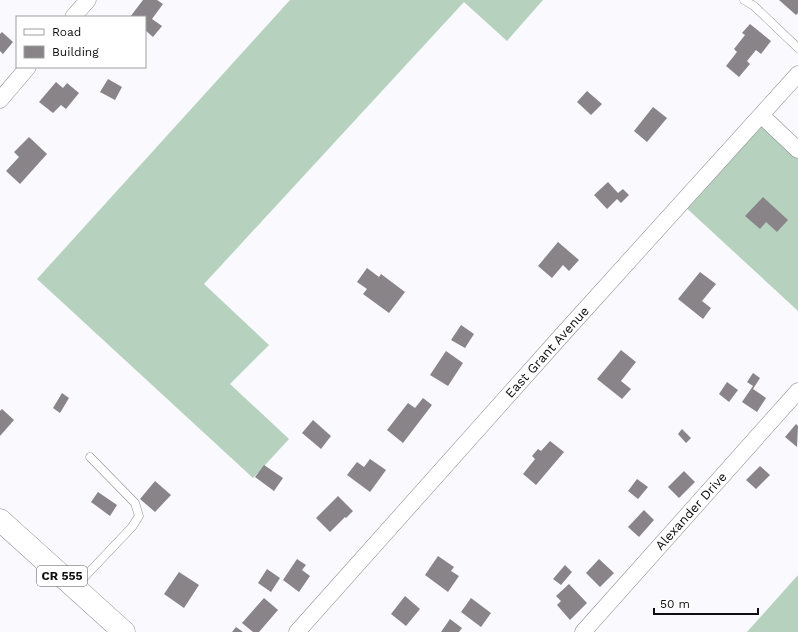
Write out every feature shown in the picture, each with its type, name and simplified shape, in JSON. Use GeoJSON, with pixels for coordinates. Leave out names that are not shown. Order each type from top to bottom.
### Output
{"type":"FeatureCollection","features":[{"type":"Feature","properties":{"kind":"main road","name":"CR 555"},"geometry":{"type":"LineString","coordinates":[[0,520],[124,632]]}},
{"type":"Feature","properties":{"kind":"street"},"geometry":{"type":"LineString","coordinates":[[74,16],[88,0]]}},
{"type":"Feature","properties":{"kind":"street"},"geometry":{"type":"LineString","coordinates":[[0,100],[27,68]]}},
{"type":"Feature","properties":{"kind":"street","name":"East Grant Avenue"},"geometry":{"type":"LineString","coordinates":[[297,632],[562,335],[798,74]]}},
{"type":"Feature","properties":{"kind":"street"},"geometry":{"type":"LineString","coordinates":[[761,115],[798,150]]}},
{"type":"Feature","properties":{"kind":"street","name":"Alexander Drive"},"geometry":{"type":"LineString","coordinates":[[583,632],[798,391]]}},
{"type":"Feature","properties":{"kind":"lane"},"geometry":{"type":"LineString","coordinates":[[744,0],[754,6],[798,48]]}},
{"type":"Feature","properties":{"kind":"lane"},"geometry":{"type":"LineString","coordinates":[[74,587],[132,527],[138,516],[135,503],[90,457]]}},
{"type":"Feature","properties":{"kind":"green space"},"geometry":{"type":"Polygon","coordinates":[[[290,0],[543,0],[507,41],[464,2],[204,284],[269,345],[230,384],[289,439],[253,478],[37,279],[290,0]]]}},
{"type":"Feature","properties":{"kind":"green space"},"geometry":{"type":"Polygon","coordinates":[[[759,117],[798,149],[798,311],[681,203],[759,117]]]}},
{"type":"Feature","properties":{"kind":"green space"},"geometry":{"type":"Polygon","coordinates":[[[798,575],[798,632],[747,632],[798,575]]]}},
{"type":"Feature","properties":{"kind":"building"},"geometry":{"type":"Polygon","coordinates":[[[143,0],[157,0],[163,4],[152,19],[162,26],[153,37],[146,31],[146,16],[131,16],[143,0]]]}},
{"type":"Feature","properties":{"kind":"building"},"geometry":{"type":"Polygon","coordinates":[[[779,0],[798,0],[798,13],[796,15],[779,0]]]}},
{"type":"Feature","properties":{"kind":"building"},"geometry":{"type":"Polygon","coordinates":[[[750,24],[771,41],[761,54],[756,50],[747,61],[750,64],[739,77],[726,66],[737,52],[734,49],[745,35],[742,33],[750,24]]]}},
{"type":"Feature","properties":{"kind":"building"},"geometry":{"type":"Polygon","coordinates":[[[2,32],[13,42],[3,54],[0,51],[0,34],[2,32]]]}},
{"type":"Feature","properties":{"kind":"building"},"geometry":{"type":"Polygon","coordinates":[[[108,79],[122,87],[115,100],[100,92],[108,79]]]}},
{"type":"Feature","properties":{"kind":"building"},"geometry":{"type":"Polygon","coordinates":[[[56,82],[63,88],[67,83],[79,93],[66,109],[61,105],[53,113],[39,102],[56,82]]]}},
{"type":"Feature","properties":{"kind":"building"},"geometry":{"type":"Polygon","coordinates":[[[587,91],[602,104],[591,115],[577,102],[587,91]]]}},
{"type":"Feature","properties":{"kind":"building"},"geometry":{"type":"Polygon","coordinates":[[[653,107],[667,118],[647,142],[634,131],[653,107]]]}},
{"type":"Feature","properties":{"kind":"building"},"geometry":{"type":"Polygon","coordinates":[[[29,137],[47,154],[20,184],[6,171],[19,157],[14,152],[29,137]]]}},
{"type":"Feature","properties":{"kind":"building"},"geometry":{"type":"Polygon","coordinates":[[[608,182],[618,193],[623,189],[629,195],[621,203],[617,199],[607,209],[594,195],[608,182]]]}},
{"type":"Feature","properties":{"kind":"building"},"geometry":{"type":"Polygon","coordinates":[[[763,197],[788,220],[777,232],[766,222],[760,229],[745,216],[763,197]]]}},
{"type":"Feature","properties":{"kind":"building"},"geometry":{"type":"Polygon","coordinates":[[[558,242],[579,260],[569,271],[563,265],[552,278],[538,266],[558,242]]]}},
{"type":"Feature","properties":{"kind":"building"},"geometry":{"type":"Polygon","coordinates":[[[367,268],[379,277],[381,274],[405,292],[389,313],[363,294],[367,289],[357,282],[367,268]]]}},
{"type":"Feature","properties":{"kind":"building"},"geometry":{"type":"Polygon","coordinates":[[[700,272],[716,284],[702,301],[711,308],[703,319],[678,299],[700,272]]]}},
{"type":"Feature","properties":{"kind":"building"},"geometry":{"type":"Polygon","coordinates":[[[461,325],[474,334],[465,348],[451,340],[461,325]]]}},
{"type":"Feature","properties":{"kind":"building"},"geometry":{"type":"Polygon","coordinates":[[[621,350],[636,362],[621,381],[631,389],[622,399],[597,379],[621,350]]]}},
{"type":"Feature","properties":{"kind":"building"},"geometry":{"type":"Polygon","coordinates":[[[446,351],[463,363],[448,386],[430,375],[446,351]]]}},
{"type":"Feature","properties":{"kind":"building"},"geometry":{"type":"Polygon","coordinates":[[[753,373],[760,378],[753,389],[766,398],[757,412],[742,402],[753,386],[747,382],[753,373]]]}},
{"type":"Feature","properties":{"kind":"building"},"geometry":{"type":"Polygon","coordinates":[[[727,382],[738,390],[729,402],[719,394],[727,382]]]}},
{"type":"Feature","properties":{"kind":"building"},"geometry":{"type":"Polygon","coordinates":[[[62,393],[69,398],[60,413],[53,408],[62,393]]]}},
{"type":"Feature","properties":{"kind":"building"},"geometry":{"type":"Polygon","coordinates":[[[423,398],[432,405],[403,443],[387,430],[408,403],[415,408],[423,398]]]}},
{"type":"Feature","properties":{"kind":"building"},"geometry":{"type":"Polygon","coordinates":[[[2,409],[14,420],[0,436],[0,411],[2,409]]]}},
{"type":"Feature","properties":{"kind":"building"},"geometry":{"type":"Polygon","coordinates":[[[313,420],[331,436],[321,449],[302,433],[313,420]]]}},
{"type":"Feature","properties":{"kind":"building"},"geometry":{"type":"Polygon","coordinates":[[[796,424],[798,426],[797,447],[785,437],[796,424]]]}},
{"type":"Feature","properties":{"kind":"building"},"geometry":{"type":"Polygon","coordinates":[[[682,429],[691,438],[686,443],[678,434],[682,429]]]}},
{"type":"Feature","properties":{"kind":"building"},"geometry":{"type":"Polygon","coordinates":[[[550,441],[564,452],[536,485],[523,474],[535,459],[532,456],[538,449],[541,451],[550,441]]]}},
{"type":"Feature","properties":{"kind":"building"},"geometry":{"type":"Polygon","coordinates":[[[370,459],[386,470],[370,492],[347,475],[357,462],[364,467],[370,459]]]}},
{"type":"Feature","properties":{"kind":"building"},"geometry":{"type":"Polygon","coordinates":[[[264,465],[283,478],[274,491],[255,477],[264,465]]]}},
{"type":"Feature","properties":{"kind":"building"},"geometry":{"type":"Polygon","coordinates":[[[760,466],[770,475],[756,489],[746,480],[760,466]]]}},
{"type":"Feature","properties":{"kind":"building"},"geometry":{"type":"Polygon","coordinates":[[[684,471],[695,482],[679,498],[668,487],[684,471]]]}},
{"type":"Feature","properties":{"kind":"building"},"geometry":{"type":"Polygon","coordinates":[[[637,479],[648,487],[638,499],[628,491],[637,479]]]}},
{"type":"Feature","properties":{"kind":"building"},"geometry":{"type":"Polygon","coordinates":[[[155,481],[171,495],[155,512],[140,499],[155,481]]]}},
{"type":"Feature","properties":{"kind":"building"},"geometry":{"type":"Polygon","coordinates":[[[98,492],[117,505],[110,516],[91,502],[98,492]]]}},
{"type":"Feature","properties":{"kind":"building"},"geometry":{"type":"Polygon","coordinates":[[[338,496],[353,511],[330,532],[316,518],[338,496]]]}},
{"type":"Feature","properties":{"kind":"building"},"geometry":{"type":"Polygon","coordinates":[[[644,510],[654,520],[639,537],[628,527],[644,510]]]}},
{"type":"Feature","properties":{"kind":"building"},"geometry":{"type":"Polygon","coordinates":[[[438,556],[454,567],[451,571],[459,576],[448,592],[425,575],[438,556]]]}},
{"type":"Feature","properties":{"kind":"building"},"geometry":{"type":"Polygon","coordinates":[[[297,559],[306,565],[302,570],[310,576],[299,592],[283,580],[297,559]]]}},
{"type":"Feature","properties":{"kind":"building"},"geometry":{"type":"Polygon","coordinates":[[[599,559],[614,573],[600,587],[586,573],[599,559]]]}},
{"type":"Feature","properties":{"kind":"building"},"geometry":{"type":"Polygon","coordinates":[[[565,565],[572,572],[561,585],[553,579],[565,565]]]}},
{"type":"Feature","properties":{"kind":"building"},"geometry":{"type":"Polygon","coordinates":[[[267,569],[280,578],[271,592],[258,583],[267,569]]]}},
{"type":"Feature","properties":{"kind":"building"},"geometry":{"type":"Polygon","coordinates":[[[179,572],[199,585],[184,608],[164,594],[179,572]]]}},
{"type":"Feature","properties":{"kind":"building"},"geometry":{"type":"Polygon","coordinates":[[[569,584],[587,603],[570,620],[557,605],[561,601],[556,596],[569,584]]]}},
{"type":"Feature","properties":{"kind":"building"},"geometry":{"type":"Polygon","coordinates":[[[405,596],[420,609],[406,626],[391,614],[405,596]]]}},
{"type":"Feature","properties":{"kind":"building"},"geometry":{"type":"Polygon","coordinates":[[[264,598],[278,610],[259,632],[253,632],[242,623],[264,598]]]}},
{"type":"Feature","properties":{"kind":"building"},"geometry":{"type":"Polygon","coordinates":[[[471,598],[491,613],[481,627],[461,612],[471,598]]]}},
{"type":"Feature","properties":{"kind":"building"},"geometry":{"type":"Polygon","coordinates":[[[450,619],[462,628],[459,632],[441,632],[450,619]]]}},
{"type":"Feature","properties":{"kind":"building"},"geometry":{"type":"Polygon","coordinates":[[[236,627],[243,632],[232,632],[236,627]]]}}]}
